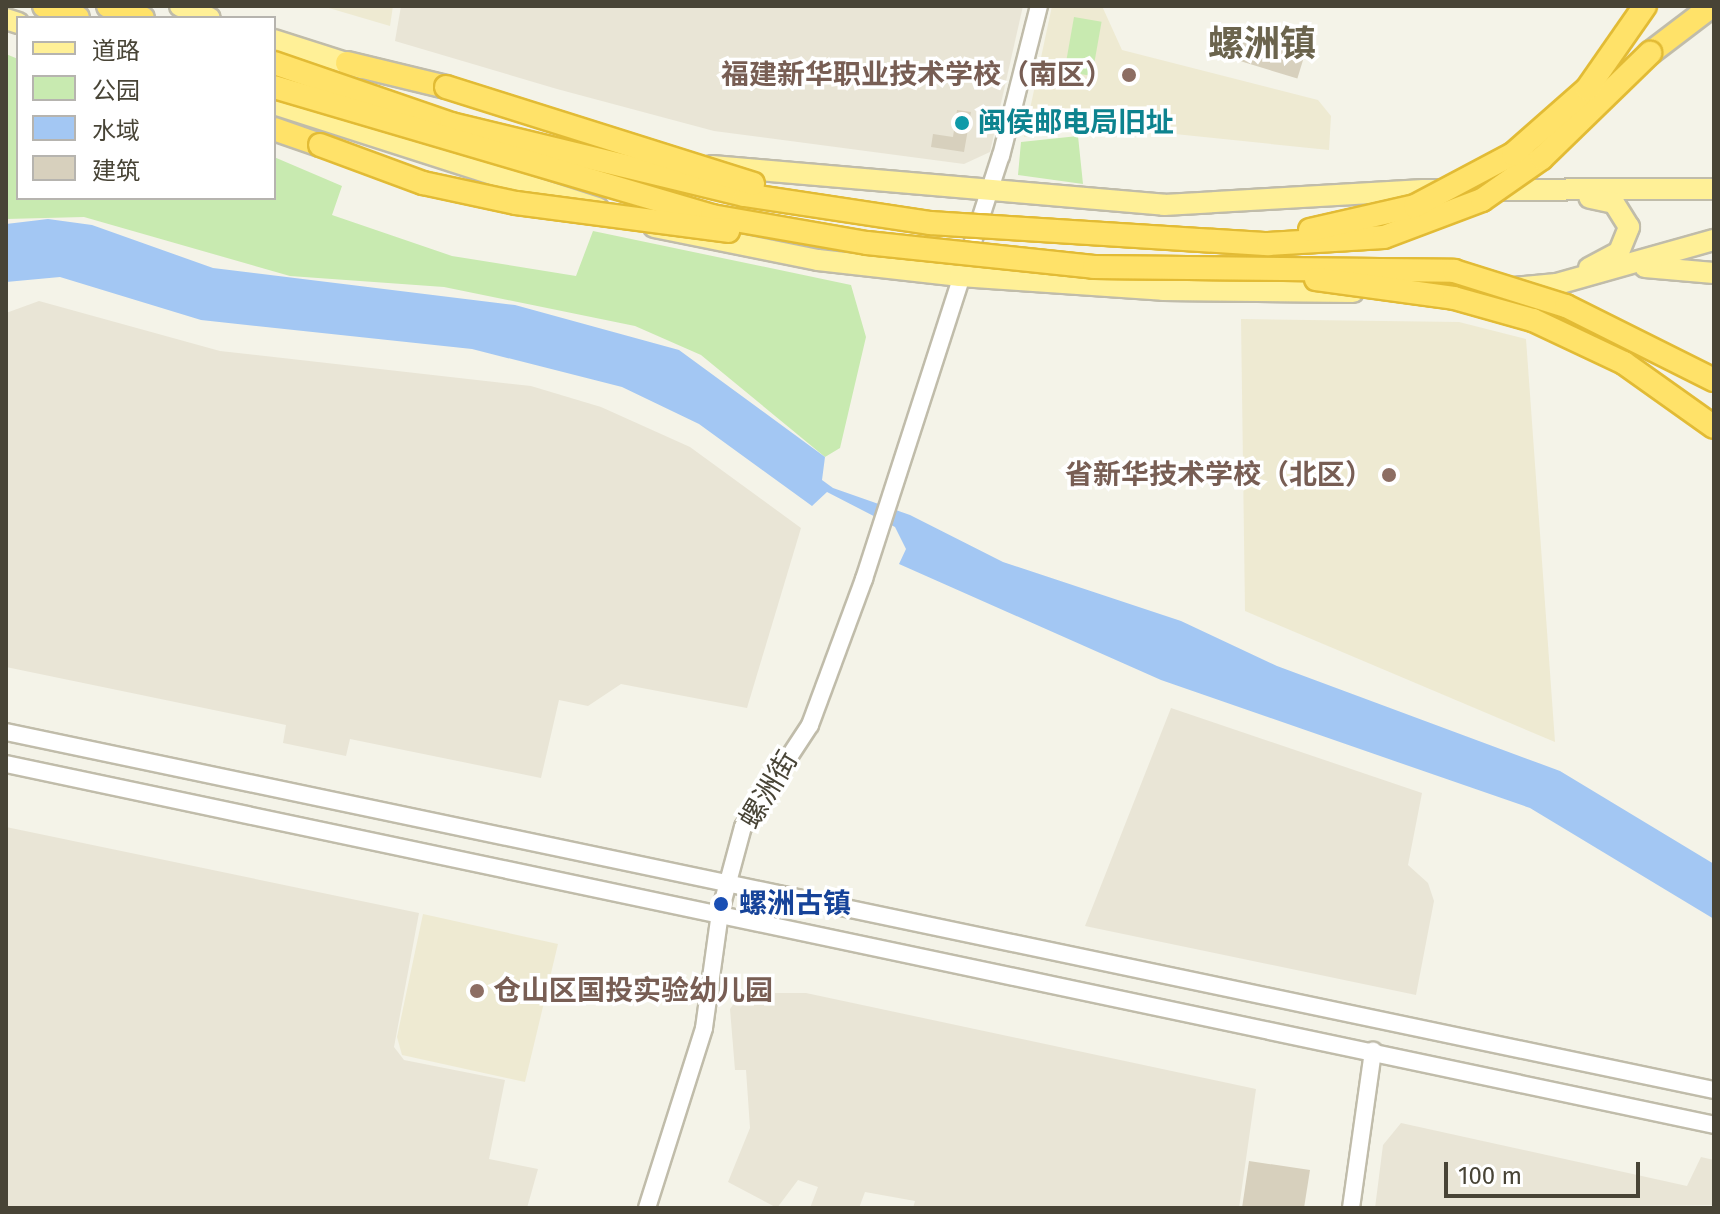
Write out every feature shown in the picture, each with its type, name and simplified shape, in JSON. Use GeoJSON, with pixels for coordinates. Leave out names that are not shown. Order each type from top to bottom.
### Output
{"type":"FeatureCollection","features":[{"type":"Feature","properties":{"kind":"highway"},"geometry":{"type":"LineString","coordinates":[[44,6],[72,16]]}},
{"type":"Feature","properties":{"kind":"highway"},"geometry":{"type":"LineString","coordinates":[[108,6],[137,16]]}},
{"type":"Feature","properties":{"kind":"highway"},"geometry":{"type":"LineString","coordinates":[[1167,239],[1351,224],[1415,206],[1485,172],[1564,113],[1645,6]]}},
{"type":"Feature","properties":{"kind":"highway"},"geometry":{"type":"LineString","coordinates":[[276,64],[451,124],[638,172],[811,205],[945,224],[1167,239],[1349,241],[1438,220],[1513,181],[1666,37],[1712,6]]}},
{"type":"Feature","properties":{"kind":"highway"},"geometry":{"type":"LineString","coordinates":[[347,63],[446,87],[811,205]]}},
{"type":"Feature","properties":{"kind":"highway"},"geometry":{"type":"LineString","coordinates":[[276,88],[712,216],[1015,262],[1255,271],[1417,291],[1533,320],[1624,363],[1714,427]]}},
{"type":"Feature","properties":{"kind":"highway"},"geometry":{"type":"LineString","coordinates":[[276,130],[423,183],[516,203],[658,225],[814,233]]}},
{"type":"Feature","properties":{"kind":"highway"},"geometry":{"type":"LineString","coordinates":[[1255,271],[1379,265],[1482,277],[1566,306],[1714,380]]}},
{"type":"Feature","properties":{"kind":"main road"},"geometry":{"type":"LineString","coordinates":[[180,6],[205,16]]}},
{"type":"Feature","properties":{"kind":"main road"},"geometry":{"type":"LineString","coordinates":[[276,41],[673,158],[990,191],[1196,206],[1521,190],[1714,189]]}},
{"type":"Feature","properties":{"kind":"main road"},"geometry":{"type":"LineString","coordinates":[[276,105],[691,240],[960,276],[1240,292],[1462,294],[1557,284],[1714,240]]}},
{"type":"Feature","properties":{"kind":"main road"},"geometry":{"type":"LineString","coordinates":[[1521,190],[1614,203],[1627,219],[1629,237],[1619,252],[1557,284]]}},
{"type":"Feature","properties":{"kind":"main road"},"geometry":{"type":"LineString","coordinates":[[1629,266],[1714,273]]}},
{"type":"Feature","properties":{"kind":"street","name":"螺洲街"},"geometry":{"type":"LineString","coordinates":[[647,1208],[704,1028],[720,912],[743,827],[810,725],[868,566],[990,191],[1039,6]]}},
{"type":"Feature","properties":{"kind":"street"},"geometry":{"type":"LineString","coordinates":[[6,732],[1714,1090]]}},
{"type":"Feature","properties":{"kind":"street"},"geometry":{"type":"LineString","coordinates":[[6,764],[720,912],[1714,1125]]}},
{"type":"Feature","properties":{"kind":"street"},"geometry":{"type":"LineString","coordinates":[[1351,1208],[1373,1051]]}},
{"type":"Feature","properties":{"kind":"shaded area"},"geometry":{"type":"Polygon","coordinates":[[[322,6],[393,6],[390,26],[322,6]]]}},
{"type":"Feature","properties":{"kind":"shaded area"},"geometry":{"type":"Polygon","coordinates":[[[401,6],[1023,6],[990,152],[964,164],[714,131],[557,89],[395,41],[401,6]]]}},
{"type":"Feature","properties":{"kind":"shaded area","name":"福建新华职业技术学校（南区）"},"geometry":{"type":"Polygon","coordinates":[[[1052,6],[1102,6],[1122,50],[1318,100],[1331,116],[1329,150],[1097,126],[1024,137],[1052,6]]]}},
{"type":"Feature","properties":{"kind":"shaded area"},"geometry":{"type":"Polygon","coordinates":[[[39,301],[220,351],[531,386],[601,407],[690,447],[801,528],[747,708],[621,684],[588,706],[559,700],[541,778],[350,739],[346,756],[283,743],[286,725],[6,667],[6,313],[39,301]]]}},
{"type":"Feature","properties":{"kind":"shaded area","name":"省新华技术学校（北区）"},"geometry":{"type":"Polygon","coordinates":[[[1241,319],[1459,322],[1526,339],[1555,742],[1245,611],[1241,319]]]}},
{"type":"Feature","properties":{"kind":"shaded area"},"geometry":{"type":"Polygon","coordinates":[[[1171,708],[1422,793],[1408,865],[1428,883],[1434,901],[1416,995],[1085,926],[1171,708]]]}},
{"type":"Feature","properties":{"kind":"shaded area"},"geometry":{"type":"Polygon","coordinates":[[[6,827],[419,913],[394,1047],[404,1060],[505,1080],[489,1159],[538,1169],[527,1208],[6,1208],[6,827]]]}},
{"type":"Feature","properties":{"kind":"shaded area","name":"仓山区国投实验幼儿园"},"geometry":{"type":"Polygon","coordinates":[[[423,914],[558,944],[525,1082],[402,1055],[397,1037],[423,914]]]}},
{"type":"Feature","properties":{"kind":"shaded area"},"geometry":{"type":"Polygon","coordinates":[[[774,974],[775,993],[806,993],[1256,1089],[1239,1208],[913,1208],[915,1201],[865,1192],[859,1208],[810,1208],[818,1187],[798,1180],[777,1208],[728,1182],[750,1128],[746,1070],[735,1070],[730,1009],[746,986],[774,974]]]}},
{"type":"Feature","properties":{"kind":"shaded area"},"geometry":{"type":"Polygon","coordinates":[[[1401,1123],[1687,1186],[1701,1157],[1714,1160],[1714,1205],[1375,1208],[1383,1145],[1401,1123]]]}},
{"type":"Feature","properties":{"kind":"green space"},"geometry":{"type":"Polygon","coordinates":[[[1074,17],[1102,22],[1092,76],[1064,71],[1074,17]]]}},
{"type":"Feature","properties":{"kind":"green space"},"geometry":{"type":"Polygon","coordinates":[[[6,54],[16,58],[16,200],[276,200],[276,158],[342,186],[332,215],[452,256],[576,276],[593,231],[851,285],[866,337],[840,448],[825,457],[701,355],[635,326],[444,287],[290,276],[84,217],[6,219],[6,54]]]}},
{"type":"Feature","properties":{"kind":"green space"},"geometry":{"type":"Polygon","coordinates":[[[1078,136],[1083,184],[1018,175],[1021,142],[1078,136]]]}},
{"type":"Feature","properties":{"kind":"water"},"geometry":{"type":"Polygon","coordinates":[[[48,219],[92,225],[213,268],[515,305],[679,350],[825,457],[822,480],[833,488],[910,515],[1003,562],[1181,621],[1277,666],[1560,771],[1714,864],[1714,919],[1530,808],[1161,680],[899,564],[906,549],[895,527],[827,492],[812,506],[699,424],[622,387],[472,349],[201,320],[60,277],[6,282],[6,224],[48,219]]]}},
{"type":"Feature","properties":{"kind":"building"},"geometry":{"type":"Polygon","coordinates":[[[1215,23],[1306,51],[1297,79],[1207,51],[1215,23]]]}},
{"type":"Feature","properties":{"kind":"building","name":"闽侯邮电局旧址"},"geometry":{"type":"Polygon","coordinates":[[[957,110],[971,112],[964,152],[931,147],[933,134],[953,137],[957,110]]]}},
{"type":"Feature","properties":{"kind":"building"},"geometry":{"type":"Polygon","coordinates":[[[1249,1161],[1310,1170],[1304,1208],[1242,1208],[1249,1161]]]}},
{"type":"Feature","properties":{"kind":"place","name":"福建新华职业技术学校（南区）"},"geometry":{"type":"Point","coordinates":[1129,75]}},
{"type":"Feature","properties":{"kind":"place","name":"闽侯邮电局旧址"},"geometry":{"type":"Point","coordinates":[962,123]}},
{"type":"Feature","properties":{"kind":"place","name":"省新华技术学校（北区）"},"geometry":{"type":"Point","coordinates":[1389,475]}},
{"type":"Feature","properties":{"kind":"place","name":"螺洲古镇"},"geometry":{"type":"Point","coordinates":[721,904]}},
{"type":"Feature","properties":{"kind":"place","name":"仓山区国投实验幼儿园"},"geometry":{"type":"Point","coordinates":[477,991]}},
{"type":"Feature","properties":{"kind":"district","name":"螺洲镇"},"geometry":{"type":"Point","coordinates":[1262,45]}}]}
